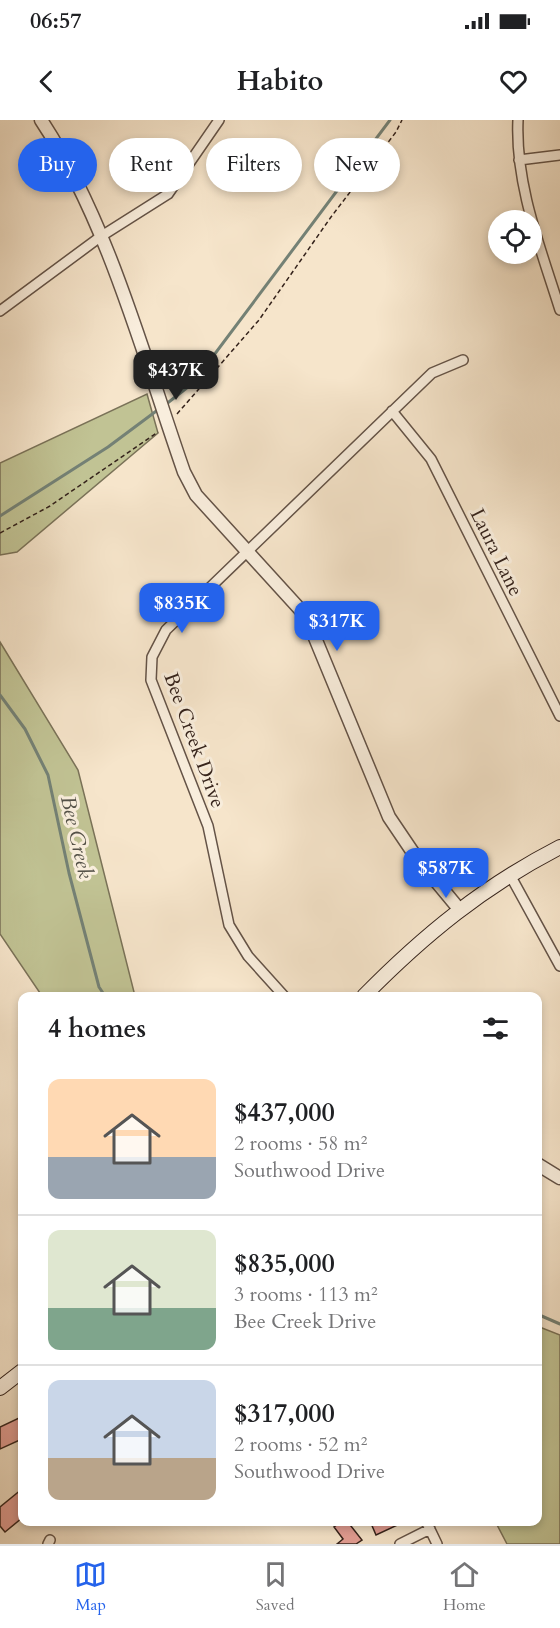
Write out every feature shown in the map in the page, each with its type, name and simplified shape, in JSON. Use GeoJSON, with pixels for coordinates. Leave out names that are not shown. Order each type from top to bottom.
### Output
{"type":"FeatureCollection","features":[{"type":"Feature","properties":{"kind":"main road"},"geometry":{"type":"LineString","coordinates":[[372,992],[459,909],[510,875],[560,847]]}},
{"type":"Feature","properties":{"kind":"main road"},"geometry":{"type":"LineString","coordinates":[[0,1388],[18,1374]]}},
{"type":"Feature","properties":{"kind":"street"},"geometry":{"type":"LineString","coordinates":[[41,120],[63,158],[100,237],[155,386],[163,429],[196,495],[306,616],[389,817],[416,857],[459,909]]}},
{"type":"Feature","properties":{"kind":"street"},"geometry":{"type":"LineString","coordinates":[[0,311],[100,237],[168,194],[219,120]]}},
{"type":"Feature","properties":{"kind":"street"},"geometry":{"type":"LineString","coordinates":[[518,120],[519,160],[530,213],[560,310]]}},
{"type":"Feature","properties":{"kind":"street"},"geometry":{"type":"LineString","coordinates":[[519,160],[560,155]]}},
{"type":"Feature","properties":{"kind":"street","name":"Bee Creek Drive"},"geometry":{"type":"LineString","coordinates":[[280,992],[248,956],[229,925],[208,826],[151,680],[152,657],[166,630],[392,411],[432,373],[463,360]]}},
{"type":"Feature","properties":{"kind":"street","name":"Laura Lane"},"geometry":{"type":"LineString","coordinates":[[392,411],[431,459],[560,716]]}},
{"type":"Feature","properties":{"kind":"street"},"geometry":{"type":"LineString","coordinates":[[510,875],[560,966]]}},
{"type":"Feature","properties":{"kind":"street"},"geometry":{"type":"LineString","coordinates":[[542,1167],[560,1178]]}},
{"type":"Feature","properties":{"kind":"street"},"geometry":{"type":"LineString","coordinates":[[399,1544],[426,1526]]}},
{"type":"Feature","properties":{"kind":"street"},"geometry":{"type":"LineString","coordinates":[[428,1526],[437,1544]]}},
{"type":"Feature","properties":{"kind":"path"},"geometry":{"type":"LineString","coordinates":[[0,533],[50,506],[163,429],[259,320],[331,217],[396,132],[402,120]]}},
{"type":"Feature","properties":{"kind":"green space"},"geometry":{"type":"Polygon","coordinates":[[[147,394],[158,433],[17,552],[0,555],[0,463],[147,394]]]}},
{"type":"Feature","properties":{"kind":"green space"},"geometry":{"type":"Polygon","coordinates":[[[0,642],[78,770],[134,992],[39,992],[0,934],[0,642]]]}},
{"type":"Feature","properties":{"kind":"green space"},"geometry":{"type":"Polygon","coordinates":[[[542,1328],[560,1335],[560,1544],[507,1544],[498,1526],[542,1526],[542,1328]]]}},
{"type":"Feature","properties":{"kind":"building"},"geometry":{"type":"Polygon","coordinates":[[[18,1418],[18,1441],[0,1449],[0,1427],[18,1418]]]}},
{"type":"Feature","properties":{"kind":"building"},"geometry":{"type":"Polygon","coordinates":[[[18,1492],[18,1521],[5,1532],[0,1526],[0,1507],[18,1492]]]}},
{"type":"Feature","properties":{"kind":"building"},"geometry":{"type":"Polygon","coordinates":[[[351,1526],[362,1540],[356,1544],[337,1544],[343,1539],[334,1527],[351,1526]]]}},
{"type":"Feature","properties":{"kind":"building"},"geometry":{"type":"Polygon","coordinates":[[[372,1526],[395,1526],[376,1535],[372,1526]]]}},
{"type":"Feature","properties":{"kind":"waterway"},"geometry":{"type":"LineString","coordinates":[[165,405],[193,383],[390,120]]}},
{"type":"Feature","properties":{"kind":"waterway"},"geometry":{"type":"LineString","coordinates":[[0,516],[108,447],[159,409]]}},
{"type":"Feature","properties":{"kind":"waterway","name":"Bee Creek"},"geometry":{"type":"LineString","coordinates":[[0,695],[25,729],[48,775],[69,873],[99,987],[102,992]]}},
{"type":"Feature","properties":{"kind":"waterway","name":"Bee Creek"},"geometry":{"type":"LineString","coordinates":[[542,1316],[560,1324]]}}]}
